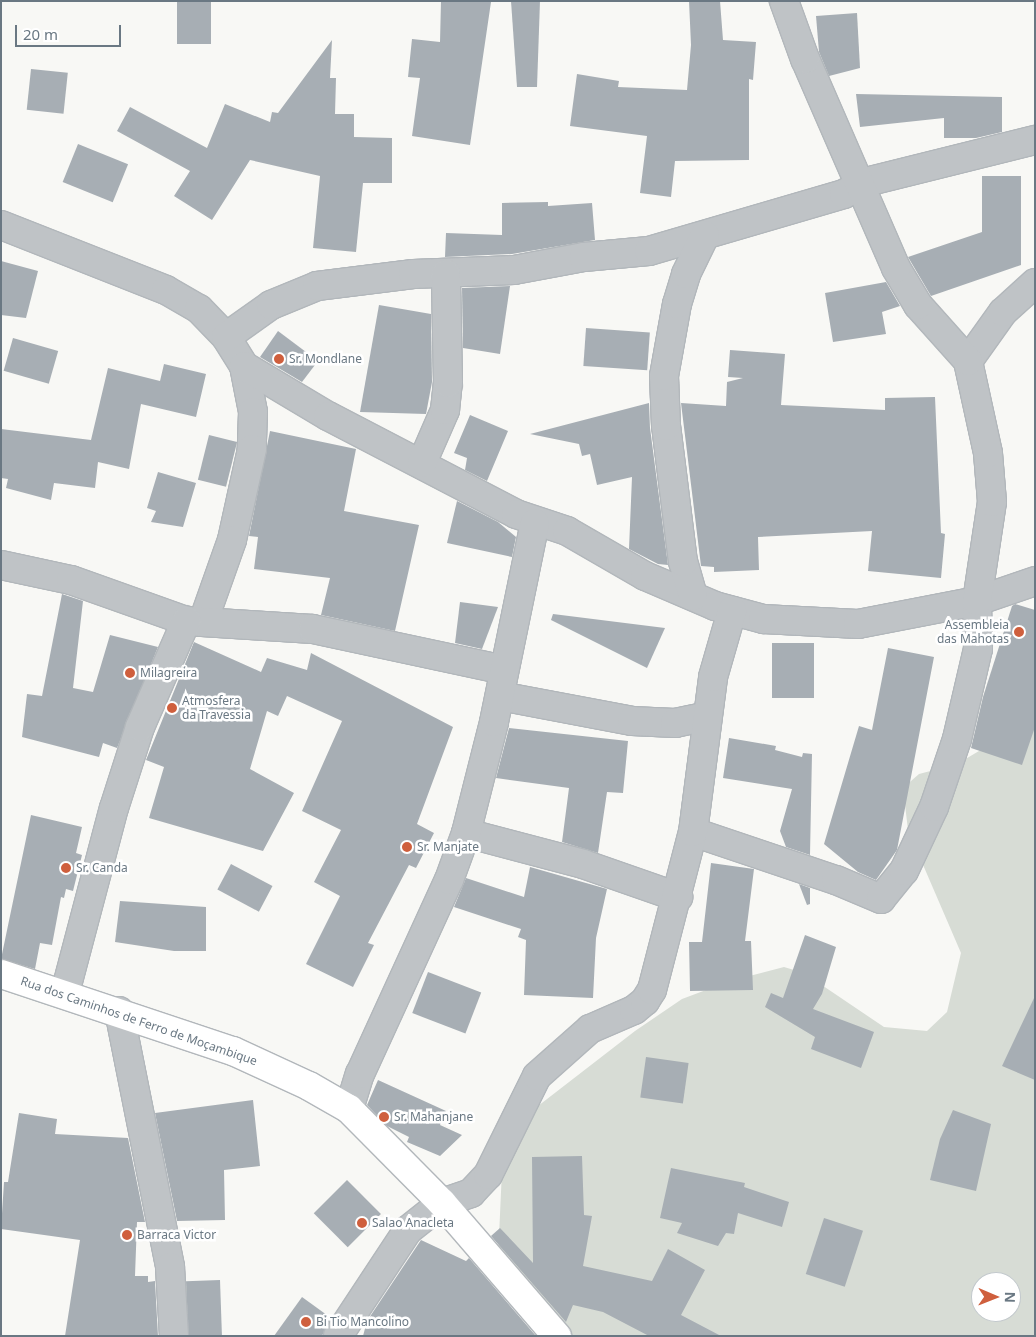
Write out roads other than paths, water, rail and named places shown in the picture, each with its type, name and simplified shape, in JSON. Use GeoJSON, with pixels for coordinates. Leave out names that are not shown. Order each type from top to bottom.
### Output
{"type":"FeatureCollection","features":[{"type":"Feature","properties":{"kind":"street"},"geometry":{"type":"LineString","coordinates":[[694,832],[836,880],[873,899],[881,899],[887,895],[904,871],[922,838],[958,739],[978,649],[977,601],[992,502],[988,453],[968,361],[918,305],[896,268],[862,183],[805,59],[784,1]]}},
{"type":"Feature","properties":{"kind":"street"},"geometry":{"type":"LineString","coordinates":[[226,336],[270,305],[317,286],[390,276],[514,270],[584,258],[649,251],[844,194],[862,183],[1035,140]]}},
{"type":"Feature","properties":{"kind":"street"},"geometry":{"type":"LineString","coordinates":[[1,225],[166,290],[198,309],[226,336],[244,366],[253,412],[252,449],[232,540],[195,622],[140,728],[114,808],[65,993]]}},
{"type":"Feature","properties":{"kind":"street"},"geometry":{"type":"LineString","coordinates":[[694,596],[684,562],[666,426],[664,376],[677,304],[686,274],[705,234]]}},
{"type":"Feature","properties":{"kind":"street"},"geometry":{"type":"LineString","coordinates":[[422,463],[445,410],[449,340],[446,274]]}},
{"type":"Feature","properties":{"kind":"street"},"geometry":{"type":"LineString","coordinates":[[968,361],[1003,312],[1035,283]]}},
{"type":"Feature","properties":{"kind":"street"},"geometry":{"type":"LineString","coordinates":[[244,366],[328,416],[535,523],[567,531],[646,576],[732,611],[763,619],[858,624],[977,601],[1035,581]]}},
{"type":"Feature","properties":{"kind":"street"},"geometry":{"type":"LineString","coordinates":[[349,1109],[360,1074],[449,880],[466,833],[502,683],[535,523]]}},
{"type":"Feature","properties":{"kind":"street"},"geometry":{"type":"LineString","coordinates":[[1,565],[71,580],[195,622],[313,629],[632,721],[675,724],[707,716]]}},
{"type":"Feature","properties":{"kind":"street"},"geometry":{"type":"LineString","coordinates":[[338,1336],[408,1230],[442,1203],[471,1193],[488,1175],[537,1076],[590,1029],[645,1001],[652,990],[694,832],[713,677],[732,611]]}},
{"type":"Feature","properties":{"kind":"street"},"geometry":{"type":"LineString","coordinates":[[466,833],[583,864],[678,897]]}},
{"type":"Feature","properties":{"kind":"street","name":"Rua dos Caminhos de Ferro de Moçambique"},"geometry":{"type":"LineString","coordinates":[[1,974],[65,993],[233,1051],[309,1086],[349,1109],[442,1203],[557,1336]]}},
{"type":"Feature","properties":{"kind":"street"},"geometry":{"type":"LineString","coordinates":[[118,1011],[134,1101],[168,1257],[174,1336]]}},
{"type":"Feature","properties":{"kind":"place","name":"Sr. Mondlane"},"geometry":{"type":"Point","coordinates":[279,359]}},
{"type":"Feature","properties":{"kind":"place","name":"Assembleia das Mahotas"},"geometry":{"type":"Point","coordinates":[1019,632]}},
{"type":"Feature","properties":{"kind":"place","name":"Milagreira"},"geometry":{"type":"Point","coordinates":[130,673]}},
{"type":"Feature","properties":{"kind":"place","name":"Atmosfera da Travessia"},"geometry":{"type":"Point","coordinates":[172,708]}},
{"type":"Feature","properties":{"kind":"place","name":"Sr. Manjate"},"geometry":{"type":"Point","coordinates":[407,847]}},
{"type":"Feature","properties":{"kind":"place","name":"Sr. Canda"},"geometry":{"type":"Point","coordinates":[66,868]}},
{"type":"Feature","properties":{"kind":"place","name":"Sr. Mahanjane"},"geometry":{"type":"Point","coordinates":[384,1117]}},
{"type":"Feature","properties":{"kind":"place","name":"Salao Anacleta"},"geometry":{"type":"Point","coordinates":[362,1223]}},
{"type":"Feature","properties":{"kind":"place","name":"Barraca Victor"},"geometry":{"type":"Point","coordinates":[127,1235]}},
{"type":"Feature","properties":{"kind":"place","name":"Bi Tio Mancolino"},"geometry":{"type":"Point","coordinates":[306,1322]}}]}
